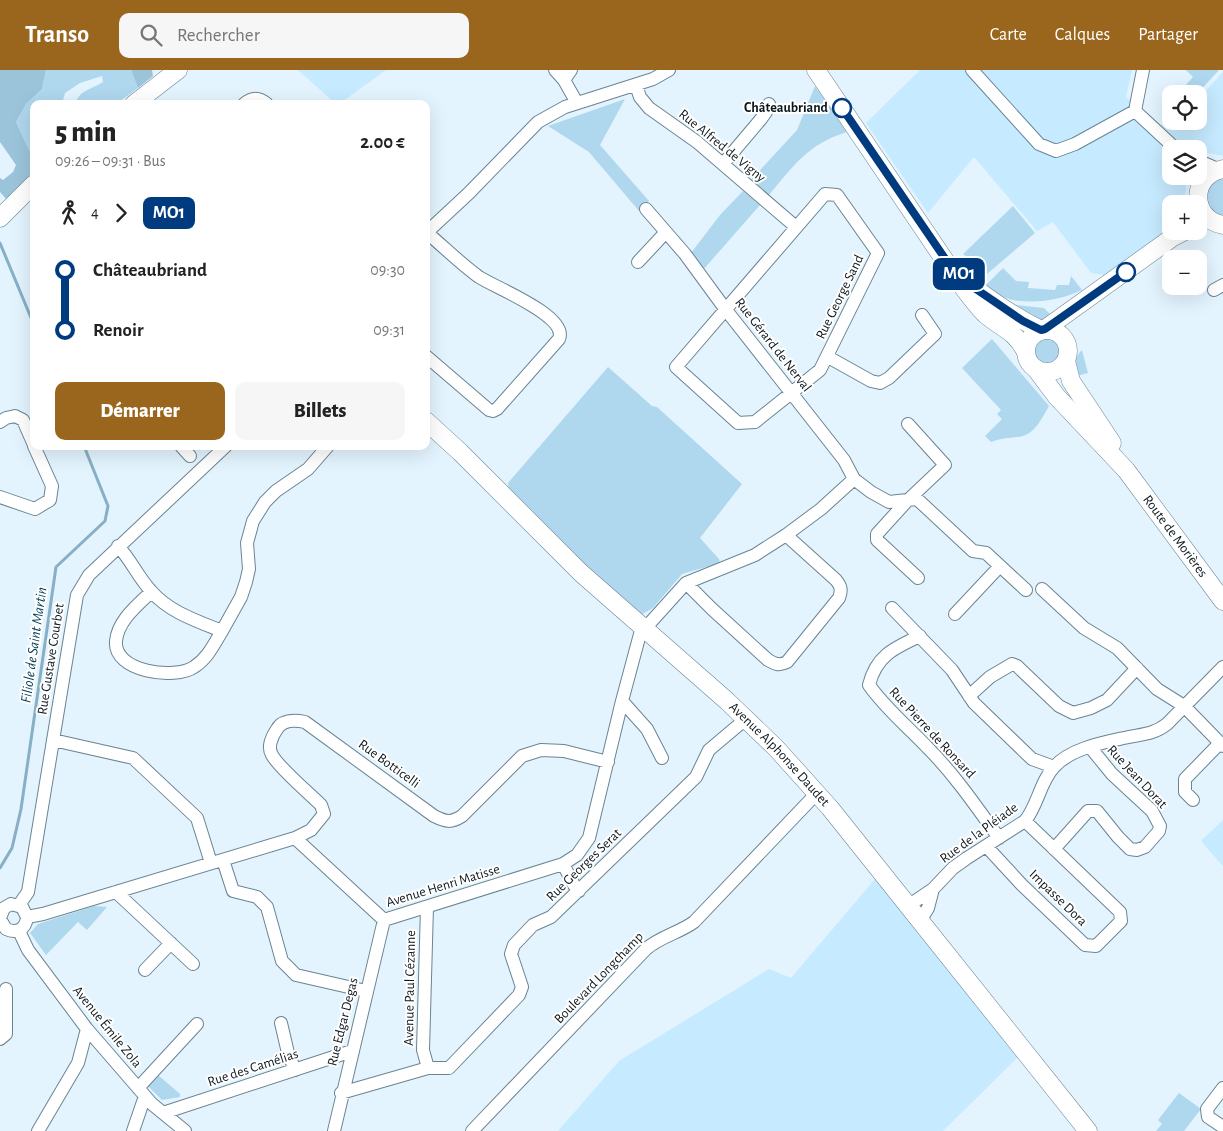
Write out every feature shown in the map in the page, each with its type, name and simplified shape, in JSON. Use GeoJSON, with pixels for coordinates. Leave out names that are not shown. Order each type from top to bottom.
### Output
{"type":"FeatureCollection","features":[{"type":"Feature","properties":{"kind":"street"},"geometry":{"type":"LineString","coordinates":[[139,100],[178,70]]}},
{"type":"Feature","properties":{"kind":"street"},"geometry":{"type":"LineString","coordinates":[[555,70],[568,75],[577,103]]}},
{"type":"Feature","properties":{"kind":"street"},"geometry":{"type":"LineString","coordinates":[[430,229],[469,193],[538,122],[558,110],[653,79],[669,70]]}},
{"type":"Feature","properties":{"kind":"street"},"geometry":{"type":"LineString","coordinates":[[816,70],[960,283],[984,313],[1011,331],[1020,341],[1026,350],[1028,361],[1036,369],[1050,372],[1062,366],[1067,354],[1074,319],[1092,297]]}},
{"type":"Feature","properties":{"kind":"street"},"geometry":{"type":"LineString","coordinates":[[972,70],[1039,144],[1056,151],[1075,144],[1136,111]]}},
{"type":"Feature","properties":{"kind":"street"},"geometry":{"type":"LineString","coordinates":[[1136,111],[1142,70]]}},
{"type":"Feature","properties":{"kind":"street","name":"Rue Alfred de Vigny"},"geometry":{"type":"LineString","coordinates":[[636,85],[640,97],[650,108],[698,142],[796,227]]}},
{"type":"Feature","properties":{"kind":"street"},"geometry":{"type":"LineString","coordinates":[[723,164],[761,119],[769,104]]}},
{"type":"Feature","properties":{"kind":"street"},"geometry":{"type":"LineString","coordinates":[[1136,111],[1167,140]]}},
{"type":"Feature","properties":{"kind":"street"},"geometry":{"type":"LineString","coordinates":[[1207,164],[1221,170]]}},
{"type":"Feature","properties":{"kind":"street"},"geometry":{"type":"LineString","coordinates":[[1220,225],[1203,214],[1196,192],[1207,177],[1221,170]]}},
{"type":"Feature","properties":{"kind":"street"},"geometry":{"type":"LineString","coordinates":[[0,218],[30,188]]}},
{"type":"Feature","properties":{"kind":"street","name":"Rue George Sand"},"geometry":{"type":"LineString","coordinates":[[825,194],[837,195],[878,253],[820,370],[755,422],[738,423],[676,367],[726,310],[825,194]]}},
{"type":"Feature","properties":{"kind":"street","name":"Rue Gérard de Nerval"},"geometry":{"type":"LineString","coordinates":[[646,209],[685,254],[726,310],[844,460],[854,479]]}},
{"type":"Feature","properties":{"kind":"street"},"geometry":{"type":"LineString","coordinates":[[1207,226],[1220,225]]}},
{"type":"Feature","properties":{"kind":"street"},"geometry":{"type":"LineString","coordinates":[[638,262],[666,232]]}},
{"type":"Feature","properties":{"kind":"street"},"geometry":{"type":"LineString","coordinates":[[430,236],[479,276],[541,311],[561,330],[561,334],[560,339],[493,411],[489,410],[430,359]]}},
{"type":"Feature","properties":{"kind":"street"},"geometry":{"type":"LineString","coordinates":[[1026,350],[1030,338],[1092,297],[1169,240]]}},
{"type":"Feature","properties":{"kind":"street"},"geometry":{"type":"LineString","coordinates":[[946,260],[973,287],[1023,321],[1043,330],[1057,332],[1066,340],[1067,354]]}},
{"type":"Feature","properties":{"kind":"street"},"geometry":{"type":"LineString","coordinates":[[828,357],[871,381],[880,383],[889,378],[935,334],[922,315]]}},
{"type":"Feature","properties":{"kind":"street","name":"Route de Morières"},"geometry":{"type":"LineString","coordinates":[[1067,354],[1071,381],[1113,445],[1126,470]]}},
{"type":"Feature","properties":{"kind":"street","name":"Route de Morières"},"geometry":{"type":"LineString","coordinates":[[1036,369],[1057,397],[1126,470],[1223,601]]}},
{"type":"Feature","properties":{"kind":"street"},"geometry":{"type":"LineString","coordinates":[[0,422],[15,416],[23,420],[30,437]]}},
{"type":"Feature","properties":{"kind":"street"},"geometry":{"type":"LineString","coordinates":[[908,424],[945,466],[907,501],[877,534],[877,540],[918,578]]}},
{"type":"Feature","properties":{"kind":"street","name":"Avenue Alphonse Daudet"},"geometry":{"type":"LineString","coordinates":[[430,425],[460,452],[581,573],[747,718],[817,793],[1088,1131]]}},
{"type":"Feature","properties":{"kind":"street"},"geometry":{"type":"LineString","coordinates":[[0,497],[35,509],[50,500],[52,486],[36,450]]}},
{"type":"Feature","properties":{"kind":"street","name":"Rue Gustave Courbet"},"geometry":{"type":"LineString","coordinates":[[19,905],[28,892],[76,595],[89,574],[222,450]]}},
{"type":"Feature","properties":{"kind":"street"},"geometry":{"type":"LineString","coordinates":[[152,592],[130,614],[119,631],[116,647],[120,655],[128,663],[140,669],[171,673],[183,672],[193,668],[208,654],[241,596],[246,582],[250,558],[247,543],[252,521],[265,502],[276,491],[308,470],[325,450]]}},
{"type":"Feature","properties":{"kind":"street"},"geometry":{"type":"LineString","coordinates":[[786,535],[836,580],[841,586],[841,592],[839,598],[787,662],[775,665],[712,609],[686,583],[755,555],[821,509],[854,479],[871,492],[890,502],[916,499],[973,551],[986,553],[1026,590]]}},
{"type":"Feature","properties":{"kind":"street"},"geometry":{"type":"LineString","coordinates":[[118,546],[152,592],[179,613],[222,631]]}},
{"type":"Feature","properties":{"kind":"street"},"geometry":{"type":"LineString","coordinates":[[955,614],[1000,566]]}},
{"type":"Feature","properties":{"kind":"street","name":"Avenue Henri Matisse"},"geometry":{"type":"LineString","coordinates":[[295,838],[384,920],[563,864],[577,855],[589,838],[640,634],[686,583]]}},
{"type":"Feature","properties":{"kind":"street"},"geometry":{"type":"LineString","coordinates":[[1042,589],[1084,628],[1117,648],[1157,689],[1184,706],[1222,745],[1185,779],[1185,792],[1193,800]]}},
{"type":"Feature","properties":{"kind":"street"},"geometry":{"type":"LineString","coordinates":[[892,608],[952,670],[974,703],[1032,759],[1054,767]]}},
{"type":"Feature","properties":{"kind":"street","name":"Rue Pierre de Ronsard"},"geometry":{"type":"LineString","coordinates":[[920,636],[898,646],[883,657],[872,672],[868,685],[880,701],[928,747],[956,778],[998,838]]}},
{"type":"Feature","properties":{"kind":"street"},"geometry":{"type":"LineString","coordinates":[[969,696],[990,677],[1012,664],[1018,666],[1059,706],[1073,713],[1091,708],[1107,700],[1137,668]]}},
{"type":"Feature","properties":{"kind":"street","name":"Rue de la Pléiade"},"geometry":{"type":"LineString","coordinates":[[908,906],[934,888],[953,868],[1025,821],[1032,812],[1043,785],[1054,767],[1076,751],[1122,738],[1157,731],[1167,724],[1223,667]]}},
{"type":"Feature","properties":{"kind":"street"},"geometry":{"type":"LineString","coordinates":[[622,701],[647,729],[662,758]]}},
{"type":"Feature","properties":{"kind":"street","name":"Rue Georges Serat"},"geometry":{"type":"LineString","coordinates":[[341,1094],[428,1068],[449,1068],[519,995],[522,987],[510,954],[514,945],[533,924],[551,917],[696,778],[709,750],[747,718]]}},
{"type":"Feature","properties":{"kind":"street","name":"Rue Botticelli"},"geometry":{"type":"LineString","coordinates":[[295,838],[311,830],[324,814],[321,806],[278,763],[271,753],[270,743],[273,735],[280,724],[286,722],[295,720],[305,722],[434,816],[445,821],[453,821],[462,816],[522,756],[541,750],[564,751],[608,762]]}},
{"type":"Feature","properties":{"kind":"street"},"geometry":{"type":"LineString","coordinates":[[53,740],[133,758],[197,818],[217,862],[233,891],[256,897],[267,907],[282,961],[296,975],[366,991]]}},
{"type":"Feature","properties":{"kind":"street","name":"Rue Jean Dorat"},"geometry":{"type":"LineString","coordinates":[[1054,849],[1088,811],[1097,811],[1130,849],[1145,848],[1159,831],[1160,826],[1152,811],[1112,774],[1090,747]]}},
{"type":"Feature","properties":{"kind":"street","name":"Boulevard Longchamp"},"geometry":{"type":"LineString","coordinates":[[472,1131],[646,949],[662,937],[683,930],[694,922],[817,793]]}},
{"type":"Feature","properties":{"kind":"street","name":"Impasse Dora"},"geometry":{"type":"LineString","coordinates":[[986,846],[1022,885],[1085,945],[1096,946],[1121,921],[1120,912],[1025,821]]}},
{"type":"Feature","properties":{"kind":"street"},"geometry":{"type":"LineString","coordinates":[[27,917],[43,914],[295,838]]}},
{"type":"Feature","properties":{"kind":"street"},"geometry":{"type":"LineString","coordinates":[[563,864],[574,885],[579,890]]}},
{"type":"Feature","properties":{"kind":"street","name":"Rue de la Pléiade"},"geometry":{"type":"LineString","coordinates":[[920,921],[928,908],[934,888]]}},
{"type":"Feature","properties":{"kind":"street"},"geometry":{"type":"LineString","coordinates":[[116,892],[193,964]]}},
{"type":"Feature","properties":{"kind":"street"},"geometry":{"type":"LineString","coordinates":[[11,904],[19,905],[25,910],[27,917],[25,925],[19,930],[10,931],[1,918],[11,904]]}},
{"type":"Feature","properties":{"kind":"street","name":"Avenue Paul Cézanne"},"geometry":{"type":"LineString","coordinates":[[427,907],[423,1050],[428,1068]]}},
{"type":"Feature","properties":{"kind":"street","name":"Rue Edgar Degas"},"geometry":{"type":"LineString","coordinates":[[334,1131],[341,1094],[384,920]]}},
{"type":"Feature","properties":{"kind":"street","name":"Avenue Émile Zola"},"geometry":{"type":"LineString","coordinates":[[19,930],[28,950],[87,1029],[141,1092],[185,1131]]}},
{"type":"Feature","properties":{"kind":"street"},"geometry":{"type":"LineString","coordinates":[[145,970],[171,943]]}},
{"type":"Feature","properties":{"kind":"street"},"geometry":{"type":"LineString","coordinates":[[0,1039],[6,1034],[6,989]]}},
{"type":"Feature","properties":{"kind":"street"},"geometry":{"type":"LineString","coordinates":[[281,1023],[288,1054],[295,1070]]}},
{"type":"Feature","properties":{"kind":"street"},"geometry":{"type":"LineString","coordinates":[[133,1131],[141,1092],[197,1024]]}},
{"type":"Feature","properties":{"kind":"street"},"geometry":{"type":"LineString","coordinates":[[38,1131],[78,1063],[87,1029]]}},
{"type":"Feature","properties":{"kind":"street","name":"Rue des Camélias"},"geometry":{"type":"LineString","coordinates":[[163,1113],[352,1051]]}},
{"type":"Feature","properties":{"kind":"street"},"geometry":{"type":"LineString","coordinates":[[1223,1088],[1207,1110],[1208,1117],[1223,1127]]}},
{"type":"Feature","properties":{"kind":"shaded area"},"geometry":{"type":"Polygon","coordinates":[[[0,70],[46,70],[42,89],[26,104],[16,122],[30,151],[30,177],[7,200],[0,192],[0,178],[3,180],[13,172],[16,165],[0,142],[0,70]]]}},
{"type":"Feature","properties":{"kind":"shaded area"},"geometry":{"type":"Polygon","coordinates":[[[46,70],[131,70],[138,88],[122,100],[77,100],[86,90],[103,82],[102,76],[80,83],[65,93],[63,100],[30,100],[42,89],[46,70]]]}},
{"type":"Feature","properties":{"kind":"shaded area"},"geometry":{"type":"Polygon","coordinates":[[[131,70],[152,70],[153,76],[138,88],[131,70]]]}},
{"type":"Feature","properties":{"kind":"shaded area"},"geometry":{"type":"Polygon","coordinates":[[[298,70],[386,70],[345,100],[332,100],[298,70]]]}},
{"type":"Feature","properties":{"kind":"shaded area"},"geometry":{"type":"Polygon","coordinates":[[[920,70],[1132,70],[1126,97],[1162,125],[1162,130],[1207,130],[1207,89],[1223,72],[1223,156],[1207,153],[1207,140],[1162,140],[1162,185],[1185,185],[1185,195],[1162,195],[1162,234],[1105,275],[1091,273],[1053,222],[1037,231],[974,157],[928,213],[866,123],[920,70]]]}},
{"type":"Feature","properties":{"kind":"shaded area"},"geometry":{"type":"Polygon","coordinates":[[[1186,70],[1219,70],[1205,85],[1186,85],[1193,77],[1186,70]]]}},
{"type":"Feature","properties":{"kind":"shaded area"},"geometry":{"type":"Polygon","coordinates":[[[815,86],[847,132],[821,143],[811,150],[793,166],[768,196],[750,181],[797,130],[815,86]]]}},
{"type":"Feature","properties":{"kind":"shaded area"},"geometry":{"type":"Polygon","coordinates":[[[625,99],[600,145],[649,201],[639,211],[589,152],[548,126],[625,99]]]}},
{"type":"Feature","properties":{"kind":"shaded area"},"geometry":{"type":"Polygon","coordinates":[[[30,100],[30,151],[16,122],[30,100]]]}},
{"type":"Feature","properties":{"kind":"shaded area"},"geometry":{"type":"Polygon","coordinates":[[[1223,176],[1223,219],[1207,206],[1206,194],[1210,185],[1223,176]]]}},
{"type":"Feature","properties":{"kind":"shaded area"},"geometry":{"type":"Polygon","coordinates":[[[743,191],[760,205],[703,270],[691,253],[720,215],[743,191]]]}},
{"type":"Feature","properties":{"kind":"shaded area"},"geometry":{"type":"Polygon","coordinates":[[[1013,206],[1035,233],[987,274],[963,254],[1013,206]]]}},
{"type":"Feature","properties":{"kind":"shaded area"},"geometry":{"type":"Polygon","coordinates":[[[1003,268],[1016,281],[1029,282],[1028,288],[1055,290],[1057,285],[1069,285],[1071,276],[1082,290],[1048,300],[1031,302],[1009,299],[984,287],[1003,268]]]}},
{"type":"Feature","properties":{"kind":"shaded area"},"geometry":{"type":"Polygon","coordinates":[[[1016,305],[1044,308],[1051,315],[1041,322],[1012,308],[1016,305]]]}},
{"type":"Feature","properties":{"kind":"shaded area"},"geometry":{"type":"Polygon","coordinates":[[[1046,336],[1056,340],[1060,350],[1056,360],[1046,364],[1036,360],[1032,350],[1036,340],[1046,336]]]}},
{"type":"Feature","properties":{"kind":"shaded area"},"geometry":{"type":"Polygon","coordinates":[[[992,339],[1049,406],[1037,426],[1029,433],[1024,436],[991,442],[985,436],[1002,419],[997,414],[1001,410],[962,368],[992,339]]]}},
{"type":"Feature","properties":{"kind":"shaded area"},"geometry":{"type":"Polygon","coordinates":[[[1082,350],[1088,373],[1073,377],[1074,362],[1082,350]]]}},
{"type":"Feature","properties":{"kind":"shaded area"},"geometry":{"type":"Polygon","coordinates":[[[608,367],[652,406],[657,407],[742,484],[700,538],[719,559],[720,563],[682,574],[653,608],[639,616],[509,493],[508,483],[608,367]]]}},
{"type":"Feature","properties":{"kind":"shaded area"},"geometry":{"type":"Polygon","coordinates":[[[1223,820],[1223,866],[1201,841],[1223,820]]]}},
{"type":"Feature","properties":{"kind":"shaded area"},"geometry":{"type":"Polygon","coordinates":[[[875,879],[1018,1057],[943,1131],[558,1131],[619,1061],[769,969],[791,978],[875,879]]]}},
{"type":"Feature","properties":{"kind":"shaded area"},"geometry":{"type":"Polygon","coordinates":[[[94,906],[107,907],[87,930],[78,922],[46,955],[30,933],[38,924],[94,906]]]}},
{"type":"Feature","properties":{"kind":"shaded area"},"geometry":{"type":"Polygon","coordinates":[[[158,1075],[180,1094],[180,1097],[162,1100],[147,1085],[158,1075]]]}},
{"type":"Feature","properties":{"kind":"shaded area"},"geometry":{"type":"Polygon","coordinates":[[[1179,1093],[1201,1109],[1184,1131],[1156,1131],[1162,1124],[1158,1120],[1179,1093]]]}},
{"type":"Feature","properties":{"kind":"waterway","name":"Filiole de Saint Martin"},"geometry":{"type":"LineString","coordinates":[[0,243],[30,315]]}},
{"type":"Feature","properties":{"kind":"waterway","name":"Filiole de Saint Martin"},"geometry":{"type":"LineString","coordinates":[[0,868],[12,848],[21,809],[56,567],[105,521],[108,506],[86,450]]}},
{"type":"Feature","properties":{"kind":"bus line","name":"MO1"},"geometry":{"type":"LineString","coordinates":[[842,108],[946,260],[973,287],[1023,321],[1041,330],[1045,329],[1126,272]]}},
{"type":"Feature","properties":{"kind":"place","name":"Châteaubriand"},"geometry":{"type":"Point","coordinates":[842,108]}}]}
